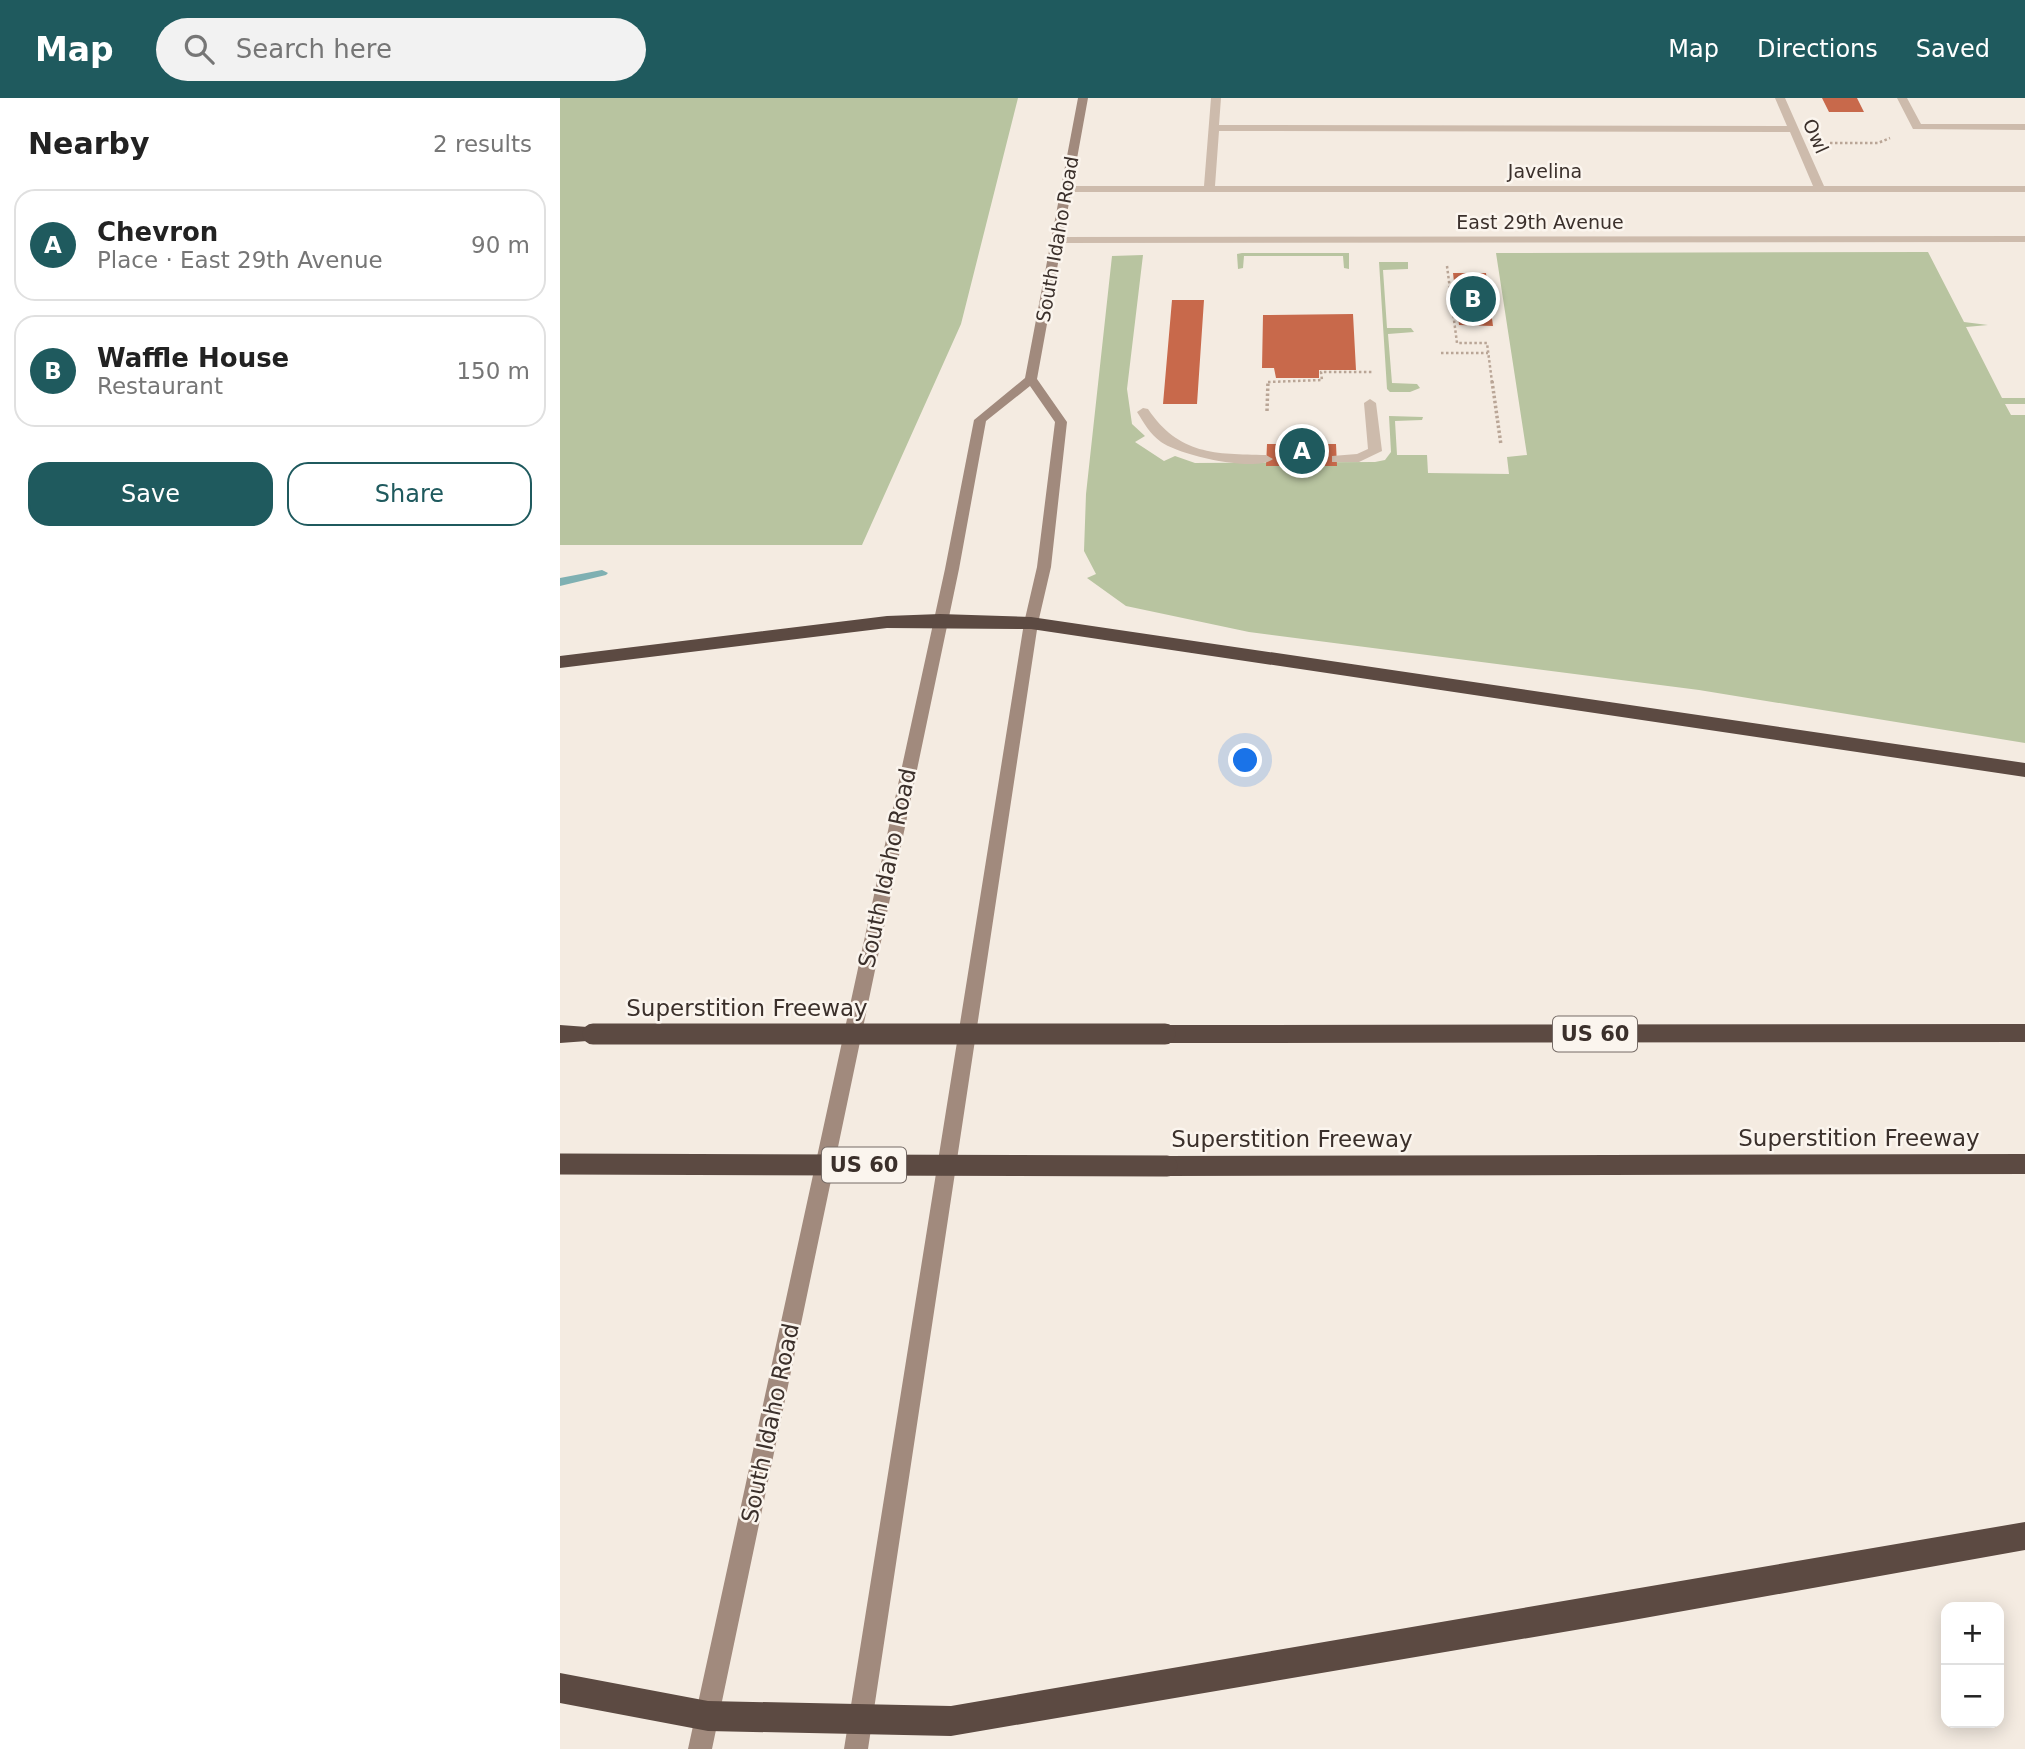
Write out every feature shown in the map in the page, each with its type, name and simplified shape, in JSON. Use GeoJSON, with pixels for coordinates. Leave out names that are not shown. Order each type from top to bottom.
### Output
{"type":"FeatureCollection","features":[{"type":"Feature","properties":{"kind":"highway"},"geometry":{"type":"LineString","coordinates":[[560,662],[887,622],[940,620],[1031,623],[2025,769]]}},
{"type":"Feature","properties":{"kind":"highway","name":"Superstition Freeway"},"geometry":{"type":"LineString","coordinates":[[560,1034],[2025,1033]]}},
{"type":"Feature","properties":{"kind":"highway","name":"Superstition Freeway"},"geometry":{"type":"LineString","coordinates":[[560,1164],[2025,1164]]}},
{"type":"Feature","properties":{"kind":"highway"},"geometry":{"type":"LineString","coordinates":[[560,1688],[708,1716],[859,1735],[1622,1608],[2025,1536]]}},
{"type":"Feature","properties":{"kind":"main road","name":"South Idaho Road"},"geometry":{"type":"LineString","coordinates":[[700,1749],[980,421],[1031,379],[1083,98]]}},
{"type":"Feature","properties":{"kind":"main road"},"geometry":{"type":"LineString","coordinates":[[859,1735],[1031,623],[1044,567],[1061,422],[1031,379]]}},
{"type":"Feature","properties":{"kind":"street"},"geometry":{"type":"LineString","coordinates":[[1209,189],[1216,98]]}},
{"type":"Feature","properties":{"kind":"street","name":"Owl"},"geometry":{"type":"LineString","coordinates":[[1780,98],[1820,189]]}},
{"type":"Feature","properties":{"kind":"street"},"geometry":{"type":"LineString","coordinates":[[1902,98],[1917,127],[2025,127]]}},
{"type":"Feature","properties":{"kind":"street"},"geometry":{"type":"LineString","coordinates":[[1214,128],[1793,129]]}},
{"type":"Feature","properties":{"kind":"street","name":"Javelina"},"geometry":{"type":"LineString","coordinates":[[1066,189],[2025,188]]}},
{"type":"Feature","properties":{"kind":"street","name":"East 29th Avenue"},"geometry":{"type":"LineString","coordinates":[[1056,240],[2025,239]]}},
{"type":"Feature","properties":{"kind":"street"},"geometry":{"type":"LineString","coordinates":[[1337,458],[1359,458],[1375,451],[1370,403]]}},
{"type":"Feature","properties":{"kind":"street"},"geometry":{"type":"LineString","coordinates":[[1143,412],[1151,428],[1172,444],[1195,455],[1266,458]]}},
{"type":"Feature","properties":{"kind":"path"},"geometry":{"type":"LineString","coordinates":[[1800,143],[1878,143],[1917,127]]}},
{"type":"Feature","properties":{"kind":"path"},"geometry":{"type":"LineString","coordinates":[[1447,264],[1457,344],[1487,344],[1501,445]]}},
{"type":"Feature","properties":{"kind":"path"},"geometry":{"type":"LineString","coordinates":[[1441,352],[1488,352]]}},
{"type":"Feature","properties":{"kind":"path"},"geometry":{"type":"LineString","coordinates":[[1267,411],[1268,380],[1322,380],[1321,372],[1372,372]]}},
{"type":"Feature","properties":{"kind":"green space"},"geometry":{"type":"Polygon","coordinates":[[[560,98],[1018,98],[961,324],[862,545],[560,545],[560,98]]]}},
{"type":"Feature","properties":{"kind":"green space"},"geometry":{"type":"Polygon","coordinates":[[[1928,252],[1964,322],[1988,325],[1966,327],[2002,398],[2025,398],[2025,404],[2005,404],[2011,415],[2025,415],[2025,743],[1699,690],[1249,632],[1126,606],[1087,578],[1096,574],[1084,551],[1086,494],[1112,256],[1143,255],[1127,389],[1132,424],[1145,436],[1135,442],[1164,461],[1175,456],[1195,463],[1375,462],[1385,460],[1391,452],[1389,416],[1423,417],[1422,420],[1395,421],[1397,455],[1427,455],[1428,473],[1509,474],[1507,457],[1527,455],[1496,253],[1928,252]]]}},
{"type":"Feature","properties":{"kind":"green space"},"geometry":{"type":"Polygon","coordinates":[[[1349,253],[1349,269],[1344,268],[1343,256],[1244,256],[1243,268],[1238,269],[1237,254],[1349,253]]]}},
{"type":"Feature","properties":{"kind":"green space"},"geometry":{"type":"Polygon","coordinates":[[[1379,262],[1408,262],[1408,269],[1383,270],[1387,328],[1411,328],[1414,332],[1388,334],[1392,383],[1417,384],[1420,388],[1410,392],[1390,392],[1387,389],[1379,262]]]}},
{"type":"Feature","properties":{"kind":"building"},"geometry":{"type":"Polygon","coordinates":[[[1822,98],[1857,98],[1864,112],[1829,112],[1822,98]]]}},
{"type":"Feature","properties":{"kind":"building"},"geometry":{"type":"Polygon","coordinates":[[[1453,273],[1486,273],[1493,326],[1459,325],[1453,273]]]}},
{"type":"Feature","properties":{"kind":"building"},"geometry":{"type":"Polygon","coordinates":[[[1172,300],[1204,300],[1197,404],[1163,404],[1172,300]]]}},
{"type":"Feature","properties":{"kind":"building"},"geometry":{"type":"Polygon","coordinates":[[[1353,314],[1356,370],[1319,370],[1319,378],[1276,378],[1274,368],[1262,368],[1263,315],[1353,314]]]}},
{"type":"Feature","properties":{"kind":"building"},"geometry":{"type":"Polygon","coordinates":[[[1267,444],[1336,444],[1337,466],[1266,466],[1267,444]]]}},
{"type":"Feature","properties":{"kind":"waterway"},"geometry":{"type":"LineString","coordinates":[[560,582],[602,573]]}},
{"type":"Feature","properties":{"kind":"place","name":"Waffle House"},"geometry":{"type":"Point","coordinates":[1473,299]}},
{"type":"Feature","properties":{"kind":"place","name":"Chevron"},"geometry":{"type":"Point","coordinates":[1302,451]}}]}
